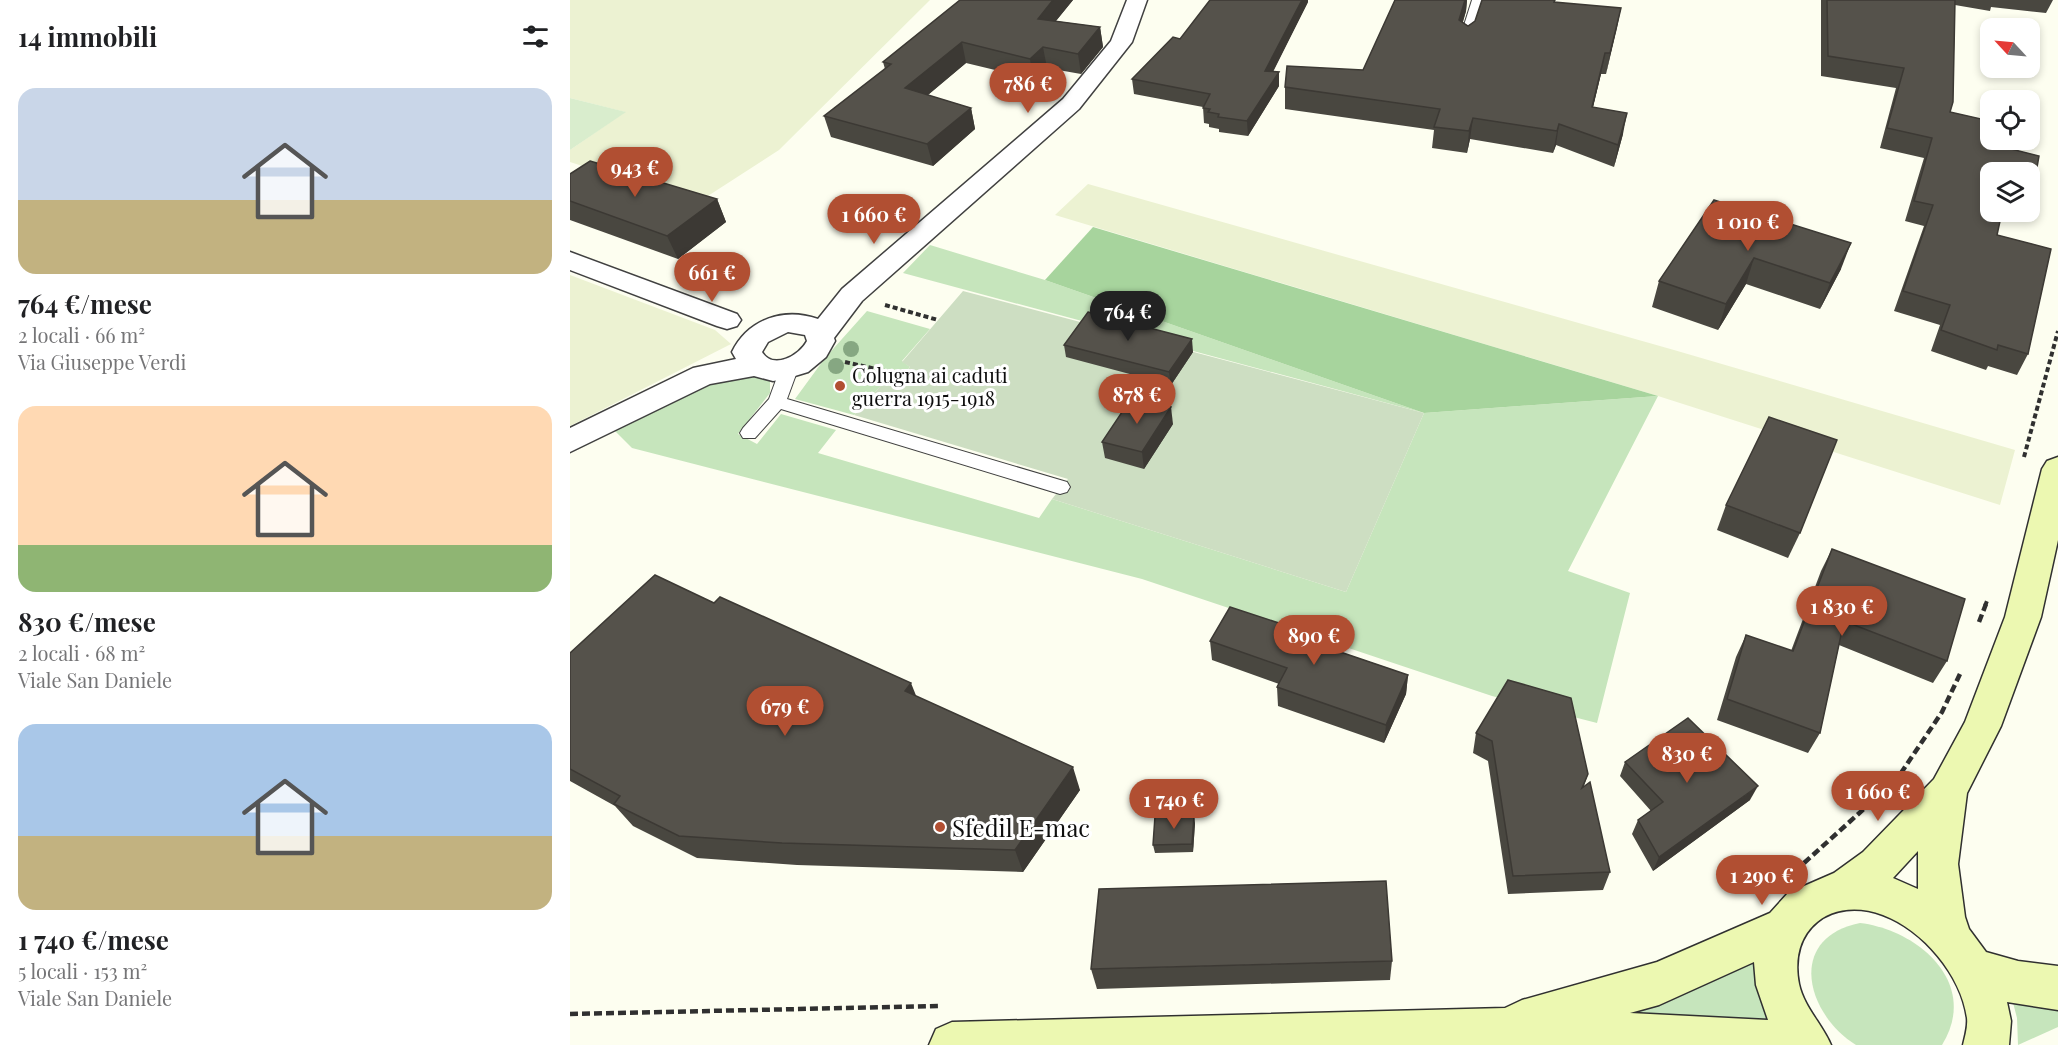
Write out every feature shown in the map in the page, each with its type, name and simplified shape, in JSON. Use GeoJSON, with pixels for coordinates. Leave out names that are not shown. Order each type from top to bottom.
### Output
{"type":"FeatureCollection","features":[{"type":"Feature","properties":{"kind":"main road"},"geometry":{"type":"LineString","coordinates":[[1808,1045],[1790,1018],[1780,996],[1775,972],[1776,955],[1783,928],[1795,913],[1810,901],[1842,891],[1877,867],[1948,791],[1982,726],[2005,670],[2023,617],[2058,469]]}},
{"type":"Feature","properties":{"kind":"main road"},"geometry":{"type":"LineString","coordinates":[[1948,791],[1938,839],[1936,880],[1940,910],[1950,936]]}},
{"type":"Feature","properties":{"kind":"main road"},"geometry":{"type":"LineString","coordinates":[[1842,891],[1879,894],[1907,905],[1929,918],[1950,936],[1976,971],[1984,991],[1989,1020],[1986,1045]]}},
{"type":"Feature","properties":{"kind":"main road"},"geometry":{"type":"LineString","coordinates":[[1494,1030],[1659,983],[1783,928]]}},
{"type":"Feature","properties":{"kind":"main road"},"geometry":{"type":"LineString","coordinates":[[1976,971],[2018,983],[2058,988]]}},
{"type":"Feature","properties":{"kind":"main road"},"geometry":{"type":"LineString","coordinates":[[946,1025],[1494,1030],[1761,1041],[1776,1045]]}},
{"type":"Feature","properties":{"kind":"street"},"geometry":{"type":"LineString","coordinates":[[752,355],[756,337],[803,335],[863,298],[1071,104],[1121,42],[1137,0]]}},
{"type":"Feature","properties":{"kind":"street"},"geometry":{"type":"LineString","coordinates":[[570,260],[727,320],[803,335]]}},
{"type":"Feature","properties":{"kind":"street"},"geometry":{"type":"LineString","coordinates":[[727,320],[752,355],[770,370],[789,369],[803,335]]}},
{"type":"Feature","properties":{"kind":"street"},"geometry":{"type":"LineString","coordinates":[[570,441],[703,375],[752,355]]}},
{"type":"Feature","properties":{"kind":"lane"},"geometry":{"type":"LineString","coordinates":[[1465,41],[1478,0]]}},
{"type":"Feature","properties":{"kind":"lane"},"geometry":{"type":"LineString","coordinates":[[749,433],[777,402],[789,369]]}},
{"type":"Feature","properties":{"kind":"lane"},"geometry":{"type":"LineString","coordinates":[[777,402],[1060,487]]}},
{"type":"Feature","properties":{"kind":"path"},"geometry":{"type":"LineString","coordinates":[[863,298],[938,320]]}},
{"type":"Feature","properties":{"kind":"path"},"geometry":{"type":"LineString","coordinates":[[2022,465],[2058,331]]}},
{"type":"Feature","properties":{"kind":"path"},"geometry":{"type":"LineString","coordinates":[[803,335],[903,375]]}},
{"type":"Feature","properties":{"kind":"path"},"geometry":{"type":"LineString","coordinates":[[1979,625],[1989,594]]}},
{"type":"Feature","properties":{"kind":"path"},"geometry":{"type":"LineString","coordinates":[[1802,864],[1819,852],[1897,779],[1942,712],[1964,665]]}},
{"type":"Feature","properties":{"kind":"path"},"geometry":{"type":"LineString","coordinates":[[570,1014],[946,1025]]}},
{"type":"Feature","properties":{"kind":"green space"},"geometry":{"type":"Polygon","coordinates":[[[570,0],[930,0],[779,150],[697,203],[570,162],[570,150],[625,112],[570,98],[570,0]]]}},
{"type":"Feature","properties":{"kind":"green space"},"geometry":{"type":"Polygon","coordinates":[[[570,98],[626,112],[570,150],[570,98]]]}},
{"type":"Feature","properties":{"kind":"green space"},"geometry":{"type":"Polygon","coordinates":[[[1088,184],[1674,350],[2015,450],[2000,505],[1658,396],[1055,215],[1088,184]]]}},
{"type":"Feature","properties":{"kind":"green space"},"geometry":{"type":"Polygon","coordinates":[[[1093,227],[1658,396],[1424,413],[1045,280],[1093,227]]]}},
{"type":"Feature","properties":{"kind":"green space"},"geometry":{"type":"Polygon","coordinates":[[[930,245],[1045,280],[1424,413],[903,273],[930,245]]]}},
{"type":"Feature","properties":{"kind":"green space"},"geometry":{"type":"Polygon","coordinates":[[[570,275],[715,330],[731,344],[570,426],[570,275]]]}},
{"type":"Feature","properties":{"kind":"green space"},"geometry":{"type":"Polygon","coordinates":[[[963,291],[1424,413],[1346,592],[1052,499],[1068,479],[854,415],[886,380],[898,380],[910,367],[902,362],[963,291]]]}},
{"type":"Feature","properties":{"kind":"green space"},"geometry":{"type":"Polygon","coordinates":[[[867,311],[930,329],[902,361],[910,367],[898,380],[886,380],[854,415],[795,399],[825,358],[867,311]]]}},
{"type":"Feature","properties":{"kind":"green space"},"geometry":{"type":"Polygon","coordinates":[[[755,376],[770,381],[770,393],[738,434],[757,444],[781,414],[836,430],[818,453],[1039,518],[1052,499],[1346,592],[1424,413],[1658,396],[1568,571],[1630,593],[1597,723],[1492,696],[1142,579],[632,448],[612,428],[714,382],[735,377],[755,376]]]}},
{"type":"Feature","properties":{"kind":"green space"},"geometry":{"type":"Polygon","coordinates":[[[1860,923],[1903,936],[1922,949],[1937,964],[1948,981],[1954,1001],[1952,1023],[1942,1045],[1856,1045],[1825,1015],[1816,997],[1812,978],[1813,960],[1821,944],[1837,931],[1860,923]]]}},
{"type":"Feature","properties":{"kind":"green space"},"geometry":{"type":"Polygon","coordinates":[[[1756,961],[1773,1028],[1625,1016],[1756,961]]]}},
{"type":"Feature","properties":{"kind":"green space"},"geometry":{"type":"Polygon","coordinates":[[[2009,987],[2058,1000],[2058,1027],[2018,1045],[2017,1018],[2009,987]]]}},
{"type":"Feature","properties":{"kind":"building"},"geometry":{"type":"Polygon","coordinates":[[[960,0],[1053,0],[1038,19],[1100,27],[1078,54],[1043,47],[1030,59],[962,42],[905,88],[971,108],[927,144],[824,116],[891,64],[883,62],[960,0]]]}},
{"type":"Feature","properties":{"kind":"building"},"geometry":{"type":"Polygon","coordinates":[[[1210,0],[1302,0],[1265,71],[1279,72],[1247,121],[1218,117],[1219,114],[1208,112],[1210,109],[1203,108],[1210,94],[1132,79],[1173,37],[1180,39],[1210,0]]]}},
{"type":"Feature","properties":{"kind":"building"},"geometry":{"type":"Polygon","coordinates":[[[1395,0],[1465,0],[1459,20],[1468,26],[1475,21],[1482,0],[1555,0],[1554,2],[1621,8],[1610,53],[1605,53],[1592,107],[1627,113],[1618,145],[1559,124],[1557,131],[1473,118],[1469,131],[1434,127],[1440,109],[1285,87],[1287,66],[1363,70],[1395,0]]]}},
{"type":"Feature","properties":{"kind":"building"},"geometry":{"type":"Polygon","coordinates":[[[1827,0],[1955,0],[1953,102],[1950,112],[1980,119],[1980,150],[2015,150],[2039,156],[2038,162],[1980,162],[1980,222],[2000,222],[1997,235],[2051,249],[2028,354],[1998,345],[1997,350],[1941,330],[1950,305],[1903,291],[1933,205],[1914,201],[1932,138],[1887,128],[1904,68],[1828,56],[1827,0]]]}},
{"type":"Feature","properties":{"kind":"building"},"geometry":{"type":"Polygon","coordinates":[[[590,161],[717,199],[667,236],[570,201],[570,174],[590,161]]]}},
{"type":"Feature","properties":{"kind":"building"},"geometry":{"type":"Polygon","coordinates":[[[1714,200],[1851,243],[1830,283],[1754,258],[1726,304],[1659,281],[1714,200]]]}},
{"type":"Feature","properties":{"kind":"building"},"geometry":{"type":"Polygon","coordinates":[[[1088,312],[1192,339],[1169,372],[1064,345],[1088,312]]]}},
{"type":"Feature","properties":{"kind":"building"},"geometry":{"type":"Polygon","coordinates":[[[1132,397],[1171,407],[1142,452],[1102,442],[1132,397]]]}},
{"type":"Feature","properties":{"kind":"building"},"geometry":{"type":"Polygon","coordinates":[[[1769,417],[1837,440],[1800,533],[1726,505],[1769,417]]]}},
{"type":"Feature","properties":{"kind":"building"},"geometry":{"type":"Polygon","coordinates":[[[1832,549],[1965,599],[1947,661],[1844,621],[1820,733],[1727,699],[1746,635],[1793,651],[1832,549]]]}},
{"type":"Feature","properties":{"kind":"building"},"geometry":{"type":"Polygon","coordinates":[[[655,575],[714,603],[720,597],[911,683],[905,691],[1073,767],[1015,850],[782,843],[679,836],[614,804],[620,796],[570,769],[570,653],[655,575]]]}},
{"type":"Feature","properties":{"kind":"building"},"geometry":{"type":"Polygon","coordinates":[[[1230,607],[1306,632],[1302,639],[1408,675],[1386,725],[1277,687],[1287,668],[1210,641],[1230,607]]]}},
{"type":"Feature","properties":{"kind":"building"},"geometry":{"type":"Polygon","coordinates":[[[1508,680],[1571,698],[1588,774],[1582,788],[1590,782],[1610,872],[1513,876],[1492,741],[1476,733],[1508,680]]]}},
{"type":"Feature","properties":{"kind":"building"},"geometry":{"type":"Polygon","coordinates":[[[1688,718],[1758,786],[1659,857],[1638,820],[1663,802],[1625,762],[1688,718]]]}},
{"type":"Feature","properties":{"kind":"building"},"geometry":{"type":"Polygon","coordinates":[[[1194,815],[1192,844],[1153,845],[1155,816],[1194,815]]]}},
{"type":"Feature","properties":{"kind":"building"},"geometry":{"type":"Polygon","coordinates":[[[1386,881],[1392,961],[1091,969],[1099,889],[1386,881]]]}},
{"type":"Feature","properties":{"kind":"place","name":"Colugna ai caduti guerra 1915-1918"},"geometry":{"type":"Point","coordinates":[840,386]}},
{"type":"Feature","properties":{"kind":"place","name":"Sfedil E-mac"},"geometry":{"type":"Point","coordinates":[940,827]}}]}
